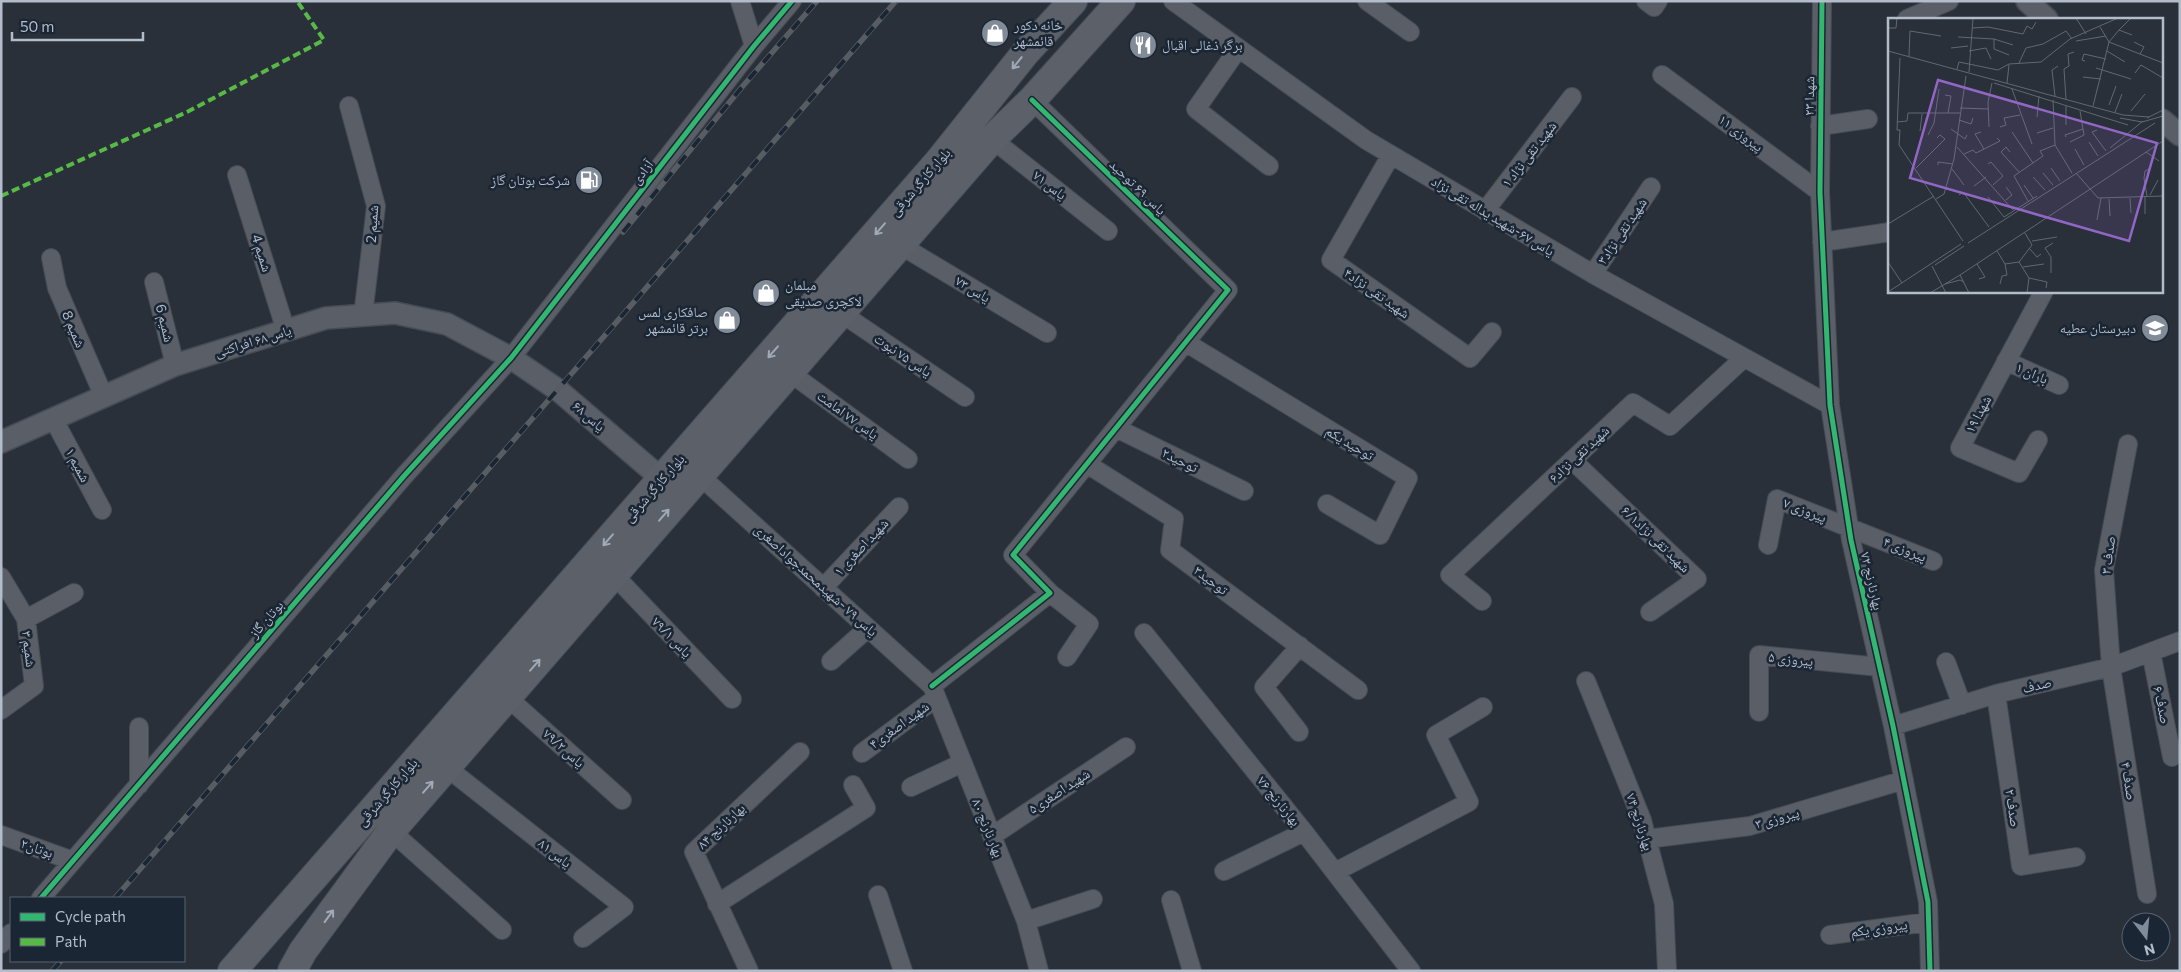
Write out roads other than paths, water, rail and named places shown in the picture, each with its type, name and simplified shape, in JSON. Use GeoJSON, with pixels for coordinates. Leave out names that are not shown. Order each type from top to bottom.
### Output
{"type":"FeatureCollection","features":[{"type":"Feature","properties":{"kind":"main road","name":"بلوار کارگر شرقی"},"geometry":{"type":"LineString","coordinates":[[241,965],[939,161],[1026,52],[1073,1]]}},
{"type":"Feature","properties":{"kind":"main road","name":"بلوار کارگر شرقی"},"geometry":{"type":"LineString","coordinates":[[294,966],[391,830],[992,139],[1032,100],[1121,1]]}},
{"type":"Feature","properties":{"kind":"street"},"geometry":{"type":"LineString","coordinates":[[740,1],[754,46]]}},
{"type":"Feature","properties":{"kind":"street","name":"آزادی"},"geometry":{"type":"LineString","coordinates":[[511,358],[754,46],[792,1]]}},
{"type":"Feature","properties":{"kind":"street","name":"یاس ۶۷-شهید یداله تقی نژاد"},"geometry":{"type":"LineString","coordinates":[[1173,1],[1366,140],[1592,274],[1830,406]]}},
{"type":"Feature","properties":{"kind":"street"},"geometry":{"type":"LineString","coordinates":[[1367,1],[1410,32]]}},
{"type":"Feature","properties":{"kind":"street","name":"شهدا ۲۳"},"geometry":{"type":"LineString","coordinates":[[1820,192],[1822,1]]}},
{"type":"Feature","properties":{"kind":"street"},"geometry":{"type":"LineString","coordinates":[[1909,18],[1949,1]]}},
{"type":"Feature","properties":{"kind":"street"},"geometry":{"type":"LineString","coordinates":[[2027,1],[2046,18]]}},
{"type":"Feature","properties":{"kind":"street"},"geometry":{"type":"LineString","coordinates":[[1238,49],[1196,109],[1269,166]]}},
{"type":"Feature","properties":{"kind":"street","name":"پیروزی ۱۱"},"geometry":{"type":"LineString","coordinates":[[1662,75],[1820,192]]}},
{"type":"Feature","properties":{"kind":"street","name":"شهید تقی نژاد ۱"},"geometry":{"type":"LineString","coordinates":[[1485,211],[1572,97]]}},
{"type":"Feature","properties":{"kind":"street","name":"یاس ۶۹ توحید"},"geometry":{"type":"LineString","coordinates":[[1032,100],[1228,290],[1186,342]]}},
{"type":"Feature","properties":{"kind":"street","name":"شمیم 2"},"geometry":{"type":"LineString","coordinates":[[349,106],[376,206],[363,316]]}},
{"type":"Feature","properties":{"kind":"street"},"geometry":{"type":"LineString","coordinates":[[1820,126],[1868,119]]}},
{"type":"Feature","properties":{"kind":"street"},"geometry":{"type":"LineString","coordinates":[[2164,122],[2180,135]]}},
{"type":"Feature","properties":{"kind":"street","name":"یاس ۷۱"},"geometry":{"type":"LineString","coordinates":[[992,139],[1108,231]]}},
{"type":"Feature","properties":{"kind":"street","name":"شهید تقی نژاد۴"},"geometry":{"type":"LineString","coordinates":[[1391,155],[1331,260],[1470,358],[1492,332]]}},
{"type":"Feature","properties":{"kind":"street","name":"شمیم 4"},"geometry":{"type":"LineString","coordinates":[[238,175],[286,331]]}},
{"type":"Feature","properties":{"kind":"street","name":"شهید تقی نژاد۳"},"geometry":{"type":"LineString","coordinates":[[1592,274],[1651,187]]}},
{"type":"Feature","properties":{"kind":"street","name":"بهارنارنج ۷۲"},"geometry":{"type":"LineString","coordinates":[[1820,192],[1830,406],[1849,526],[1893,726],[1928,902],[1930,971]]}},
{"type":"Feature","properties":{"kind":"street"},"geometry":{"type":"LineString","coordinates":[[1822,242],[1888,232]]}},
{"type":"Feature","properties":{"kind":"street","name":"یاس ۷۳"},"geometry":{"type":"LineString","coordinates":[[900,245],[1047,333]]}},
{"type":"Feature","properties":{"kind":"street","name":"شمیم 8"},"geometry":{"type":"LineString","coordinates":[[51,258],[57,288],[104,397]]}},
{"type":"Feature","properties":{"kind":"street","name":"شمیم 6"},"geometry":{"type":"LineString","coordinates":[[154,282],[175,365]]}},
{"type":"Feature","properties":{"kind":"street","name":"شهدا ۱۹"},"geometry":{"type":"LineString","coordinates":[[2038,440],[2019,473],[1960,448],[2043,292]]}},
{"type":"Feature","properties":{"kind":"street","name":"یاس ۶۸ افراکتی"},"geometry":{"type":"LineString","coordinates":[[1,442],[175,365],[326,318],[395,313],[447,324],[511,358]]}},
{"type":"Feature","properties":{"kind":"street","name":"یاس ۷۵ نبوت"},"geometry":{"type":"LineString","coordinates":[[841,313],[965,397]]}},
{"type":"Feature","properties":{"kind":"street"},"geometry":{"type":"LineString","coordinates":[[1067,657],[1089,624],[1050,592],[1013,555],[1186,342]]}},
{"type":"Feature","properties":{"kind":"street","name":"توحید یکم"},"geometry":{"type":"LineString","coordinates":[[1186,342],[1408,478],[1380,535],[1326,504]]}},
{"type":"Feature","properties":{"kind":"street","name":"یاس ۶۸"},"geometry":{"type":"LineString","coordinates":[[511,358],[558,390],[662,479]]}},
{"type":"Feature","properties":{"kind":"street","name":"بوتان گاز"},"geometry":{"type":"LineString","coordinates":[[42,897],[404,476],[511,358]]}},
{"type":"Feature","properties":{"kind":"street","name":"شهید تقی نژاد۶"},"geometry":{"type":"LineString","coordinates":[[1482,601],[1450,574],[1633,403],[1670,426],[1744,358]]}},
{"type":"Feature","properties":{"kind":"street","name":"باران ۱"},"geometry":{"type":"LineString","coordinates":[[2006,361],[2059,385]]}},
{"type":"Feature","properties":{"kind":"street","name":"یاس ۷۷ امامت"},"geometry":{"type":"LineString","coordinates":[[789,372],[908,459]]}},
{"type":"Feature","properties":{"kind":"street","name":"شمیم ۱"},"geometry":{"type":"LineString","coordinates":[[54,420],[102,510]]}},
{"type":"Feature","properties":{"kind":"street","name":"توحید۲"},"geometry":{"type":"LineString","coordinates":[[1116,428],[1244,491]]}},
{"type":"Feature","properties":{"kind":"street","name":"صدف ۳"},"geometry":{"type":"LineString","coordinates":[[2111,667],[2104,570],[2128,444]]}},
{"type":"Feature","properties":{"kind":"street","name":"شهید تقی نژاد۶/۱"},"geometry":{"type":"LineString","coordinates":[[1572,460],[1697,579],[1650,612]]}},
{"type":"Feature","properties":{"kind":"street","name":"توحید۳"},"geometry":{"type":"LineString","coordinates":[[1087,464],[1174,519],[1170,550],[1358,690]]}},
{"type":"Feature","properties":{"kind":"street","name":"یاس ۷۹ -شهیدمحمدجواداصغری"},"geometry":{"type":"LineString","coordinates":[[699,474],[868,628],[934,692]]}},
{"type":"Feature","properties":{"kind":"street","name":"پیروزی ۷"},"geometry":{"type":"LineString","coordinates":[[1768,544],[1777,499],[1849,526]]}},
{"type":"Feature","properties":{"kind":"street","name":"شهید اصغری ۱"},"geometry":{"type":"LineString","coordinates":[[823,588],[899,507]]}},
{"type":"Feature","properties":{"kind":"street","name":"پیروزی ۴"},"geometry":{"type":"LineString","coordinates":[[1849,526],[1933,561]]}},
{"type":"Feature","properties":{"kind":"street","name":"یاس ۷۹/۱"},"geometry":{"type":"LineString","coordinates":[[613,574],[732,699]]}},
{"type":"Feature","properties":{"kind":"street","name":"شمیم ۳"},"geometry":{"type":"LineString","coordinates":[[1,577],[26,619],[34,686],[1,710]]}},
{"type":"Feature","properties":{"kind":"street","name":"شهید اصغری۴"},"geometry":{"type":"LineString","coordinates":[[862,752],[1050,592]]}},
{"type":"Feature","properties":{"kind":"street"},"geometry":{"type":"LineString","coordinates":[[26,619],[74,593]]}},
{"type":"Feature","properties":{"kind":"street"},"geometry":{"type":"LineString","coordinates":[[830,661],[868,628]]}},
{"type":"Feature","properties":{"kind":"street","name":"بهارنارنج ۷۶"},"geometry":{"type":"LineString","coordinates":[[1144,633],[1304,832],[1411,971]]}},
{"type":"Feature","properties":{"kind":"street","name":"صدف"},"geometry":{"type":"LineString","coordinates":[[1893,726],[1996,694],[2111,667],[2180,641]]}},
{"type":"Feature","properties":{"kind":"street"},"geometry":{"type":"LineString","coordinates":[[1299,732],[1264,687],[1300,646]]}},
{"type":"Feature","properties":{"kind":"street","name":"صدف ۶"},"geometry":{"type":"LineString","coordinates":[[2151,652],[2172,757]]}},
{"type":"Feature","properties":{"kind":"street","name":"پیروزی ۵"},"geometry":{"type":"LineString","coordinates":[[1759,712],[1759,655],[1880,667]]}},
{"type":"Feature","properties":{"kind":"street"},"geometry":{"type":"LineString","coordinates":[[1946,662],[1962,705]]}},
{"type":"Feature","properties":{"kind":"street","name":"صدف ۴"},"geometry":{"type":"LineString","coordinates":[[2111,667],[2147,894]]}},
{"type":"Feature","properties":{"kind":"street","name":"بهارنارنج ۷۴"},"geometry":{"type":"LineString","coordinates":[[1586,681],[1642,820],[1664,904],[1667,971]]}},
{"type":"Feature","properties":{"kind":"street","name":"بهار نارنج ۸۰"},"geometry":{"type":"LineString","coordinates":[[934,692],[1026,921],[1038,971]]}},
{"type":"Feature","properties":{"kind":"street","name":"صدف ۲"},"geometry":{"type":"LineString","coordinates":[[1996,694],[2021,866],[2076,857]]}},
{"type":"Feature","properties":{"kind":"street","name":"یاس ۷۹/۲"},"geometry":{"type":"LineString","coordinates":[[507,697],[622,800]]}},
{"type":"Feature","properties":{"kind":"street"},"geometry":{"type":"LineString","coordinates":[[1335,872],[1469,802],[1436,735],[1483,707]]}},
{"type":"Feature","properties":{"kind":"street"},"geometry":{"type":"LineString","coordinates":[[139,785],[140,727]]}},
{"type":"Feature","properties":{"kind":"street","name":"شهید اصغری۵"},"geometry":{"type":"LineString","coordinates":[[992,836],[1126,747]]}},
{"type":"Feature","properties":{"kind":"street","name":"بهارنارنج ۸۴"},"geometry":{"type":"LineString","coordinates":[[749,971],[694,852],[800,752]]}},
{"type":"Feature","properties":{"kind":"street"},"geometry":{"type":"LineString","coordinates":[[911,787],[962,763]]}},
{"type":"Feature","properties":{"kind":"street","name":"یاس ۸۱"},"geometry":{"type":"LineString","coordinates":[[446,767],[624,907],[583,938]]}},
{"type":"Feature","properties":{"kind":"street","name":"پیروزی ۳"},"geometry":{"type":"LineString","coordinates":[[1647,839],[1750,826],[1904,780]]}},
{"type":"Feature","properties":{"kind":"street"},"geometry":{"type":"LineString","coordinates":[[717,904],[866,808],[854,785]]}},
{"type":"Feature","properties":{"kind":"street"},"geometry":{"type":"LineString","coordinates":[[391,830],[502,930]]}},
{"type":"Feature","properties":{"kind":"street"},"geometry":{"type":"LineString","coordinates":[[1224,871],[1304,832]]}},
{"type":"Feature","properties":{"kind":"street","name":"بوتان۲"},"geometry":{"type":"LineString","coordinates":[[1,835],[73,860]]}},
{"type":"Feature","properties":{"kind":"street"},"geometry":{"type":"LineString","coordinates":[[878,895],[902,971]]}},
{"type":"Feature","properties":{"kind":"street"},"geometry":{"type":"LineString","coordinates":[[1026,921],[1094,900]]}},
{"type":"Feature","properties":{"kind":"street"},"geometry":{"type":"LineString","coordinates":[[1171,900],[1192,971]]}},
{"type":"Feature","properties":{"kind":"street","name":"پیروزی یکم"},"geometry":{"type":"LineString","coordinates":[[1830,935],[1928,922]]}},
{"type":"Feature","properties":{"kind":"street"},"geometry":{"type":"LineString","coordinates":[[1,944],[10,934]]}},
{"type":"Feature","properties":{"kind":"railway"},"geometry":{"type":"LineString","coordinates":[[623,232],[742,87],[817,1]]}},
{"type":"Feature","properties":{"kind":"railway"},"geometry":{"type":"LineString","coordinates":[[116,897],[896,1]]}},
{"type":"Feature","properties":{"kind":"railway"},"geometry":{"type":"LineString","coordinates":[[52,971],[60,962]]}},
{"type":"Feature","properties":{"kind":"place","name":"خانه دکور قائمشهر"},"geometry":{"type":"Point","coordinates":[995,33]}},
{"type":"Feature","properties":{"kind":"place","name":"برگر ذغالی اقبال"},"geometry":{"type":"Point","coordinates":[1143,45]}},
{"type":"Feature","properties":{"kind":"place","name":"شرکت بوتان گاز"},"geometry":{"type":"Point","coordinates":[589,180]}},
{"type":"Feature","properties":{"kind":"place","name":"مبلمان لاکچری صدیقی"},"geometry":{"type":"Point","coordinates":[766,293]}},
{"type":"Feature","properties":{"kind":"place","name":"صافکاری لمس برتر قائمشهر"},"geometry":{"type":"Point","coordinates":[727,320]}},
{"type":"Feature","properties":{"kind":"place","name":"دبیرستان عطیه"},"geometry":{"type":"Point","coordinates":[2155,328]}}]}
